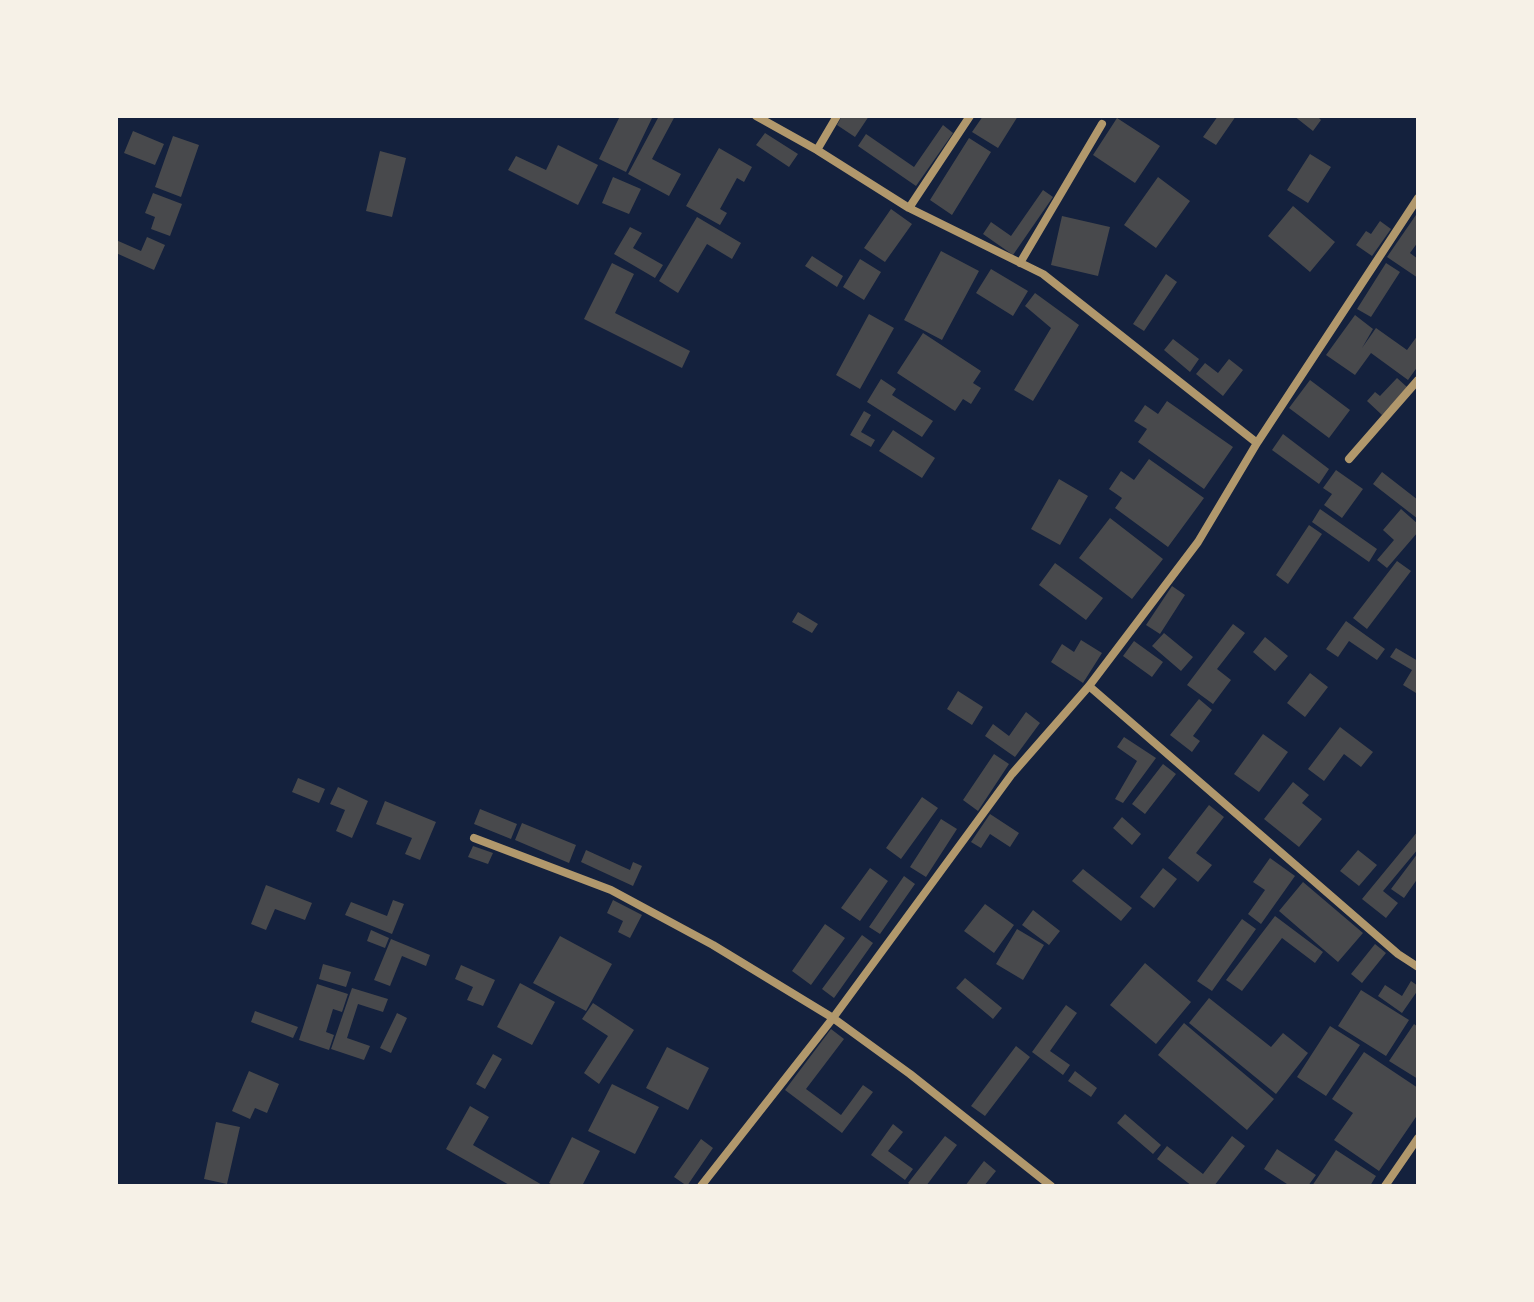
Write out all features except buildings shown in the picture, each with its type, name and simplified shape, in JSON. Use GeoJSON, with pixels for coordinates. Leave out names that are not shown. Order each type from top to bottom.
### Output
{"type":"FeatureCollection","features":[{"type":"Feature","properties":{"kind":"street"},"geometry":{"type":"LineString","coordinates":[[756,116],[909,208],[1043,274],[1257,443]]}},
{"type":"Feature","properties":{"kind":"street"},"geometry":{"type":"LineString","coordinates":[[817,150],[837,116]]}},
{"type":"Feature","properties":{"kind":"street"},"geometry":{"type":"LineString","coordinates":[[909,208],[970,116]]}},
{"type":"Feature","properties":{"kind":"street"},"geometry":{"type":"LineString","coordinates":[[1020,263],[1102,124]]}},
{"type":"Feature","properties":{"kind":"street"},"geometry":{"type":"LineString","coordinates":[[701,1186],[833,1018],[1012,774],[1089,686],[1198,542],[1257,443],[1418,198]]}},
{"type":"Feature","properties":{"kind":"street"},"geometry":{"type":"LineString","coordinates":[[1349,459],[1418,380]]}},
{"type":"Feature","properties":{"kind":"street"},"geometry":{"type":"LineString","coordinates":[[1089,686],[1398,954],[1418,967]]}},
{"type":"Feature","properties":{"kind":"street"},"geometry":{"type":"LineString","coordinates":[[474,838],[611,890],[713,945],[833,1018],[910,1074],[1051,1186]]}},
{"type":"Feature","properties":{"kind":"street"},"geometry":{"type":"LineString","coordinates":[[1385,1186],[1418,1138]]}}]}
